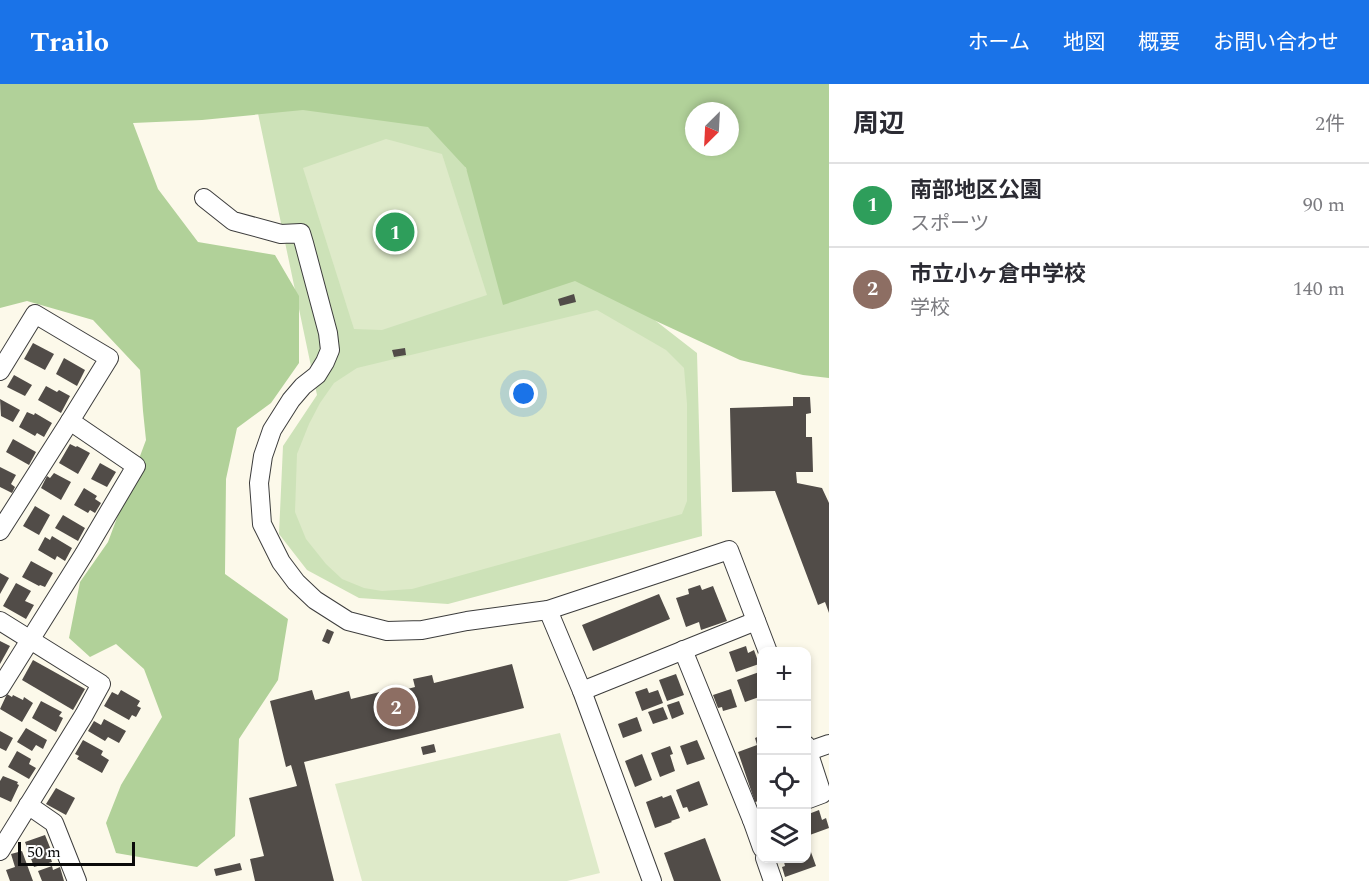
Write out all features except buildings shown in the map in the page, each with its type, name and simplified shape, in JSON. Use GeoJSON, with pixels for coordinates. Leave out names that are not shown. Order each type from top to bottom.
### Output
{"type":"FeatureCollection","features":[{"type":"Feature","properties":{"kind":"street"},"geometry":{"type":"LineString","coordinates":[[204,198],[233,221],[281,234],[301,233],[328,333],[330,350],[317,375],[291,400],[272,430],[263,456],[259,483],[262,524],[281,562],[296,582],[315,600],[348,621],[387,631],[422,630],[467,621],[548,610],[729,550],[766,647]]}},
{"type":"Feature","properties":{"kind":"street"},"geometry":{"type":"LineString","coordinates":[[0,371],[35,314],[109,358],[0,531]]}},
{"type":"Feature","properties":{"kind":"street"},"geometry":{"type":"LineString","coordinates":[[0,688],[136,466],[70,421]]}},
{"type":"Feature","properties":{"kind":"street"},"geometry":{"type":"LineString","coordinates":[[548,610],[582,691],[652,881]]}},
{"type":"Feature","properties":{"kind":"street"},"geometry":{"type":"LineString","coordinates":[[0,621],[101,684],[0,851]]}},
{"type":"Feature","properties":{"kind":"street"},"geometry":{"type":"LineString","coordinates":[[582,691],[756,621]]}},
{"type":"Feature","properties":{"kind":"street"},"geometry":{"type":"LineString","coordinates":[[683,650],[757,818]]}},
{"type":"Feature","properties":{"kind":"street"},"geometry":{"type":"LineString","coordinates":[[811,747],[829,744]]}},
{"type":"Feature","properties":{"kind":"street"},"geometry":{"type":"LineString","coordinates":[[810,755],[819,795]]}},
{"type":"Feature","properties":{"kind":"street"},"geometry":{"type":"LineString","coordinates":[[28,805],[54,823],[77,881]]}},
{"type":"Feature","properties":{"kind":"street"},"geometry":{"type":"LineString","coordinates":[[767,863],[773,881]]}},
{"type":"Feature","properties":{"kind":"green space"},"geometry":{"type":"Polygon","coordinates":[[[0,84],[829,84],[829,378],[803,375],[740,360],[575,281],[503,305],[466,168],[428,127],[303,110],[202,120],[133,123],[158,189],[198,242],[275,255],[299,296],[299,363],[271,403],[237,428],[226,479],[225,574],[288,619],[278,680],[239,739],[235,836],[197,867],[116,853],[106,823],[121,785],[162,717],[144,669],[116,644],[90,657],[69,638],[80,582],[108,542],[146,440],[140,370],[93,320],[27,301],[0,308],[0,84]]]}},
{"type":"Feature","properties":{"kind":"green space"},"geometry":{"type":"Polygon","coordinates":[[[320,84],[450,135],[508,256],[625,297],[697,353],[702,536],[448,604],[359,598],[307,570],[279,534],[283,446],[317,395],[255,99],[320,84]]]}},
{"type":"Feature","properties":{"kind":"green space"},"geometry":{"type":"Polygon","coordinates":[[[386,139],[442,154],[487,295],[382,330],[354,329],[303,168],[386,139]]]}},
{"type":"Feature","properties":{"kind":"green space"},"geometry":{"type":"Polygon","coordinates":[[[597,310],[666,350],[684,368],[687,404],[687,501],[682,514],[412,589],[382,591],[364,588],[342,579],[326,564],[306,539],[295,512],[297,454],[309,424],[334,383],[357,368],[597,310]]]}},
{"type":"Feature","properties":{"kind":"green space"},"geometry":{"type":"Polygon","coordinates":[[[560,733],[600,873],[567,881],[362,881],[335,784],[560,733]]]}},
{"type":"Feature","properties":{"kind":"place","name":"南部地区公園"},"geometry":{"type":"Point","coordinates":[395,232]}},
{"type":"Feature","properties":{"kind":"place","name":"市立小ヶ倉中学校"},"geometry":{"type":"Point","coordinates":[396,707]}}]}
